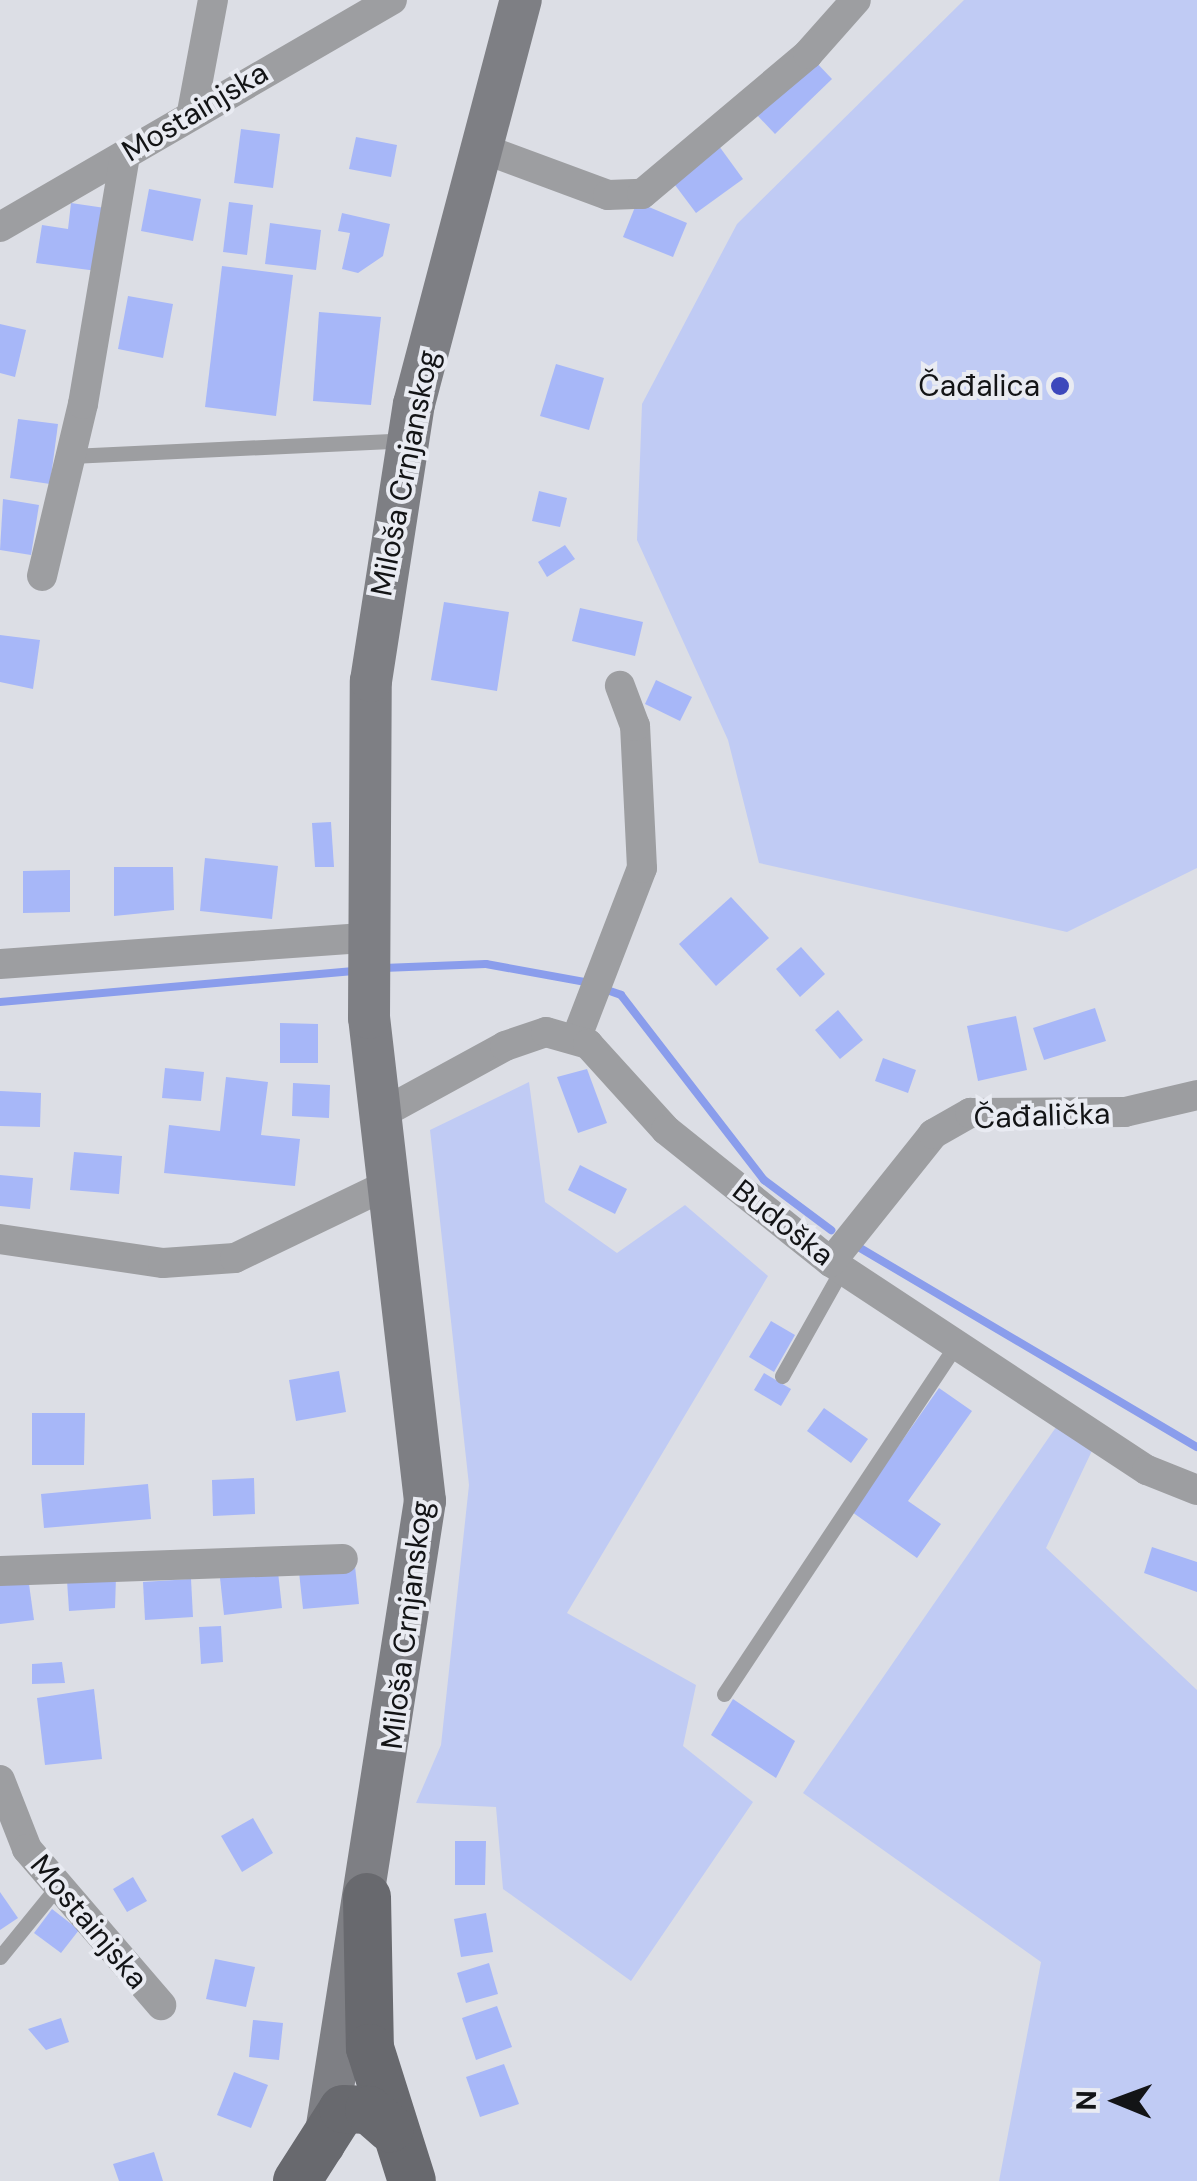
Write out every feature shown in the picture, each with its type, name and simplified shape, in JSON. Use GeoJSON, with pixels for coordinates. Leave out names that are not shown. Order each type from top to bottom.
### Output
{"type":"FeatureCollection","features":[{"type":"Feature","properties":{"kind":"main road","name":"Miloša Crnjanskog"},"geometry":{"type":"LineString","coordinates":[[317,2181],[367,1898],[426,1500],[368,1006],[370,694],[406,440],[521,0]]}},
{"type":"Feature","properties":{"kind":"main road"},"geometry":{"type":"LineString","coordinates":[[367,1898],[366,2018],[390,2128],[412,2181]]}},
{"type":"Feature","properties":{"kind":"main road"},"geometry":{"type":"LineString","coordinates":[[297,2181],[329,2120],[360,2107],[390,2128]]}},
{"type":"Feature","properties":{"kind":"street"},"geometry":{"type":"LineString","coordinates":[[192,112],[213,0]]}},
{"type":"Feature","properties":{"kind":"street","name":"Mostainjska"},"geometry":{"type":"LineString","coordinates":[[0,227],[192,112],[392,0]]}},
{"type":"Feature","properties":{"kind":"street"},"geometry":{"type":"LineString","coordinates":[[481,148],[608,195],[642,194],[808,54],[856,0]]}},
{"type":"Feature","properties":{"kind":"street"},"geometry":{"type":"LineString","coordinates":[[42,576],[71,456],[125,154]]}},
{"type":"Feature","properties":{"kind":"street"},"geometry":{"type":"LineString","coordinates":[[381,1114],[505,1046],[546,1032],[582,1026],[604,977],[642,868],[634,726],[620,686]]}},
{"type":"Feature","properties":{"kind":"street"},"geometry":{"type":"LineString","coordinates":[[0,964],[366,948]]}},
{"type":"Feature","properties":{"kind":"street","name":"Budoška"},"geometry":{"type":"LineString","coordinates":[[582,1026],[666,1130],[837,1266],[1147,1470],[1197,1490]]}},
{"type":"Feature","properties":{"kind":"street","name":"Čađalička"},"geometry":{"type":"LineString","coordinates":[[837,1266],[933,1134],[970,1113],[1125,1112],[1197,1095]]}},
{"type":"Feature","properties":{"kind":"street"},"geometry":{"type":"LineString","coordinates":[[0,1239],[163,1263],[235,1258],[391,1183]]}},
{"type":"Feature","properties":{"kind":"street"},"geometry":{"type":"LineString","coordinates":[[0,1571],[343,1560]]}},
{"type":"Feature","properties":{"kind":"street","name":"Mostainjska"},"geometry":{"type":"LineString","coordinates":[[2,1791],[27,1850],[56,1888],[162,2005]]}},
{"type":"Feature","properties":{"kind":"lane"},"geometry":{"type":"LineString","coordinates":[[71,456],[406,440]]}},
{"type":"Feature","properties":{"kind":"lane"},"geometry":{"type":"LineString","coordinates":[[782,1376],[837,1266]]}},
{"type":"Feature","properties":{"kind":"lane"},"geometry":{"type":"LineString","coordinates":[[724,1694],[955,1346]]}},
{"type":"Feature","properties":{"kind":"lane"},"geometry":{"type":"LineString","coordinates":[[0,1957],[56,1888]]}},
{"type":"Feature","properties":{"kind":"shaded area"},"geometry":{"type":"Polygon","coordinates":[[[964,0],[1197,0],[1197,868],[1067,932],[759,863],[728,740],[637,540],[642,404],[737,224],[964,0]]]}},
{"type":"Feature","properties":{"kind":"shaded area"},"geometry":{"type":"Polygon","coordinates":[[[529,1082],[545,1202],[617,1253],[685,1205],[768,1276],[567,1613],[696,1685],[683,1746],[753,1802],[631,1981],[503,1889],[496,1807],[416,1803],[441,1745],[469,1485],[430,1130],[529,1082]]]}},
{"type":"Feature","properties":{"kind":"shaded area"},"geometry":{"type":"Polygon","coordinates":[[[1063,1417],[1098,1438],[1046,1548],[1197,1690],[1197,2181],[999,2181],[1041,1962],[803,1793],[1063,1417]]]}},
{"type":"Feature","properties":{"kind":"building"},"geometry":{"type":"Polygon","coordinates":[[[814,60],[832,79],[775,134],[756,114],[814,60]]]}},
{"type":"Feature","properties":{"kind":"building"},"geometry":{"type":"Polygon","coordinates":[[[241,129],[280,134],[273,188],[234,183],[241,129]]]}},
{"type":"Feature","properties":{"kind":"building"},"geometry":{"type":"Polygon","coordinates":[[[356,137],[397,145],[391,177],[349,169],[356,137]]]}},
{"type":"Feature","properties":{"kind":"building"},"geometry":{"type":"Polygon","coordinates":[[[719,146],[743,179],[696,213],[672,181],[719,146]]]}},
{"type":"Feature","properties":{"kind":"building"},"geometry":{"type":"Polygon","coordinates":[[[149,189],[201,199],[193,241],[141,231],[149,189]]]}},
{"type":"Feature","properties":{"kind":"building"},"geometry":{"type":"Polygon","coordinates":[[[229,202],[253,205],[247,255],[223,252],[229,202]]]}},
{"type":"Feature","properties":{"kind":"building"},"geometry":{"type":"Polygon","coordinates":[[[637,202],[687,223],[673,257],[623,237],[637,202]]]}},
{"type":"Feature","properties":{"kind":"building"},"geometry":{"type":"Polygon","coordinates":[[[71,203],[105,208],[97,271],[36,263],[42,225],[68,229],[71,203]]]}},
{"type":"Feature","properties":{"kind":"building"},"geometry":{"type":"Polygon","coordinates":[[[342,213],[390,224],[383,256],[358,273],[342,269],[350,233],[338,231],[342,213]]]}},
{"type":"Feature","properties":{"kind":"building"},"geometry":{"type":"Polygon","coordinates":[[[270,223],[321,230],[316,270],[265,264],[270,223]]]}},
{"type":"Feature","properties":{"kind":"building"},"geometry":{"type":"Polygon","coordinates":[[[222,266],[293,275],[276,416],[205,407],[222,266]]]}},
{"type":"Feature","properties":{"kind":"building"},"geometry":{"type":"Polygon","coordinates":[[[128,296],[173,304],[163,358],[118,349],[128,296]]]}},
{"type":"Feature","properties":{"kind":"building"},"geometry":{"type":"Polygon","coordinates":[[[319,312],[381,317],[371,405],[313,401],[319,312]]]}},
{"type":"Feature","properties":{"kind":"building"},"geometry":{"type":"Polygon","coordinates":[[[0,324],[26,330],[15,377],[0,373],[0,324]]]}},
{"type":"Feature","properties":{"kind":"building"},"geometry":{"type":"Polygon","coordinates":[[[556,364],[604,378],[589,430],[540,416],[556,364]]]}},
{"type":"Feature","properties":{"kind":"building"},"geometry":{"type":"Polygon","coordinates":[[[18,419],[58,424],[50,484],[10,478],[18,419]]]}},
{"type":"Feature","properties":{"kind":"building"},"geometry":{"type":"Polygon","coordinates":[[[539,491],[567,498],[560,527],[532,521],[539,491]]]}},
{"type":"Feature","properties":{"kind":"building"},"geometry":{"type":"Polygon","coordinates":[[[3,499],[39,505],[31,555],[0,550],[3,499]]]}},
{"type":"Feature","properties":{"kind":"building"},"geometry":{"type":"Polygon","coordinates":[[[565,545],[575,559],[547,577],[538,562],[565,545]]]}},
{"type":"Feature","properties":{"kind":"building"},"geometry":{"type":"Polygon","coordinates":[[[444,602],[509,612],[497,691],[431,680],[444,602]]]}},
{"type":"Feature","properties":{"kind":"building"},"geometry":{"type":"Polygon","coordinates":[[[580,608],[643,622],[635,656],[572,641],[580,608]]]}},
{"type":"Feature","properties":{"kind":"building"},"geometry":{"type":"Polygon","coordinates":[[[0,635],[40,640],[33,689],[0,682],[0,635]]]}},
{"type":"Feature","properties":{"kind":"building"},"geometry":{"type":"Polygon","coordinates":[[[656,680],[692,697],[680,721],[645,704],[656,680]]]}},
{"type":"Feature","properties":{"kind":"building"},"geometry":{"type":"Polygon","coordinates":[[[331,822],[334,867],[315,867],[312,823],[331,822]]]}},
{"type":"Feature","properties":{"kind":"building"},"geometry":{"type":"Polygon","coordinates":[[[205,858],[278,866],[272,919],[200,911],[205,858]]]}},
{"type":"Feature","properties":{"kind":"building"},"geometry":{"type":"Polygon","coordinates":[[[114,867],[173,867],[174,910],[114,916],[114,867]]]}},
{"type":"Feature","properties":{"kind":"building"},"geometry":{"type":"Polygon","coordinates":[[[70,870],[70,912],[23,913],[23,871],[70,870]]]}},
{"type":"Feature","properties":{"kind":"building"},"geometry":{"type":"Polygon","coordinates":[[[731,897],[769,938],[716,986],[679,944],[731,897]]]}},
{"type":"Feature","properties":{"kind":"building"},"geometry":{"type":"Polygon","coordinates":[[[801,947],[825,974],[800,997],[776,969],[801,947]]]}},
{"type":"Feature","properties":{"kind":"building"},"geometry":{"type":"Polygon","coordinates":[[[1095,1008],[1106,1041],[1044,1060],[1033,1028],[1095,1008]]]}},
{"type":"Feature","properties":{"kind":"building"},"geometry":{"type":"Polygon","coordinates":[[[838,1010],[863,1040],[840,1059],[815,1030],[838,1010]]]}},
{"type":"Feature","properties":{"kind":"building"},"geometry":{"type":"Polygon","coordinates":[[[1016,1016],[1027,1070],[978,1081],[967,1026],[1016,1016]]]}},
{"type":"Feature","properties":{"kind":"building"},"geometry":{"type":"Polygon","coordinates":[[[280,1023],[318,1024],[318,1063],[280,1063],[280,1023]]]}},
{"type":"Feature","properties":{"kind":"building"},"geometry":{"type":"Polygon","coordinates":[[[883,1058],[916,1070],[908,1093],[875,1081],[883,1058]]]}},
{"type":"Feature","properties":{"kind":"building"},"geometry":{"type":"Polygon","coordinates":[[[165,1068],[204,1072],[201,1101],[162,1098],[165,1068]]]}},
{"type":"Feature","properties":{"kind":"building"},"geometry":{"type":"Polygon","coordinates":[[[587,1069],[607,1123],[578,1133],[557,1077],[587,1069]]]}},
{"type":"Feature","properties":{"kind":"building"},"geometry":{"type":"Polygon","coordinates":[[[226,1077],[268,1082],[261,1135],[300,1139],[295,1186],[164,1173],[169,1125],[220,1131],[226,1077]]]}},
{"type":"Feature","properties":{"kind":"building"},"geometry":{"type":"Polygon","coordinates":[[[293,1083],[330,1085],[329,1118],[292,1116],[293,1083]]]}},
{"type":"Feature","properties":{"kind":"building"},"geometry":{"type":"Polygon","coordinates":[[[0,1091],[41,1093],[40,1127],[0,1126],[0,1091]]]}},
{"type":"Feature","properties":{"kind":"building"},"geometry":{"type":"Polygon","coordinates":[[[74,1152],[122,1156],[119,1194],[70,1190],[74,1152]]]}},
{"type":"Feature","properties":{"kind":"building"},"geometry":{"type":"Polygon","coordinates":[[[580,1165],[627,1189],[615,1214],[568,1190],[580,1165]]]}},
{"type":"Feature","properties":{"kind":"building"},"geometry":{"type":"Polygon","coordinates":[[[0,1175],[33,1178],[30,1209],[0,1206],[0,1175]]]}},
{"type":"Feature","properties":{"kind":"building"},"geometry":{"type":"Polygon","coordinates":[[[771,1321],[795,1335],[774,1372],[749,1357],[771,1321]]]}},
{"type":"Feature","properties":{"kind":"building"},"geometry":{"type":"Polygon","coordinates":[[[339,1371],[346,1412],[296,1421],[289,1380],[339,1371]]]}},
{"type":"Feature","properties":{"kind":"building"},"geometry":{"type":"Polygon","coordinates":[[[764,1373],[791,1389],[781,1406],[754,1390],[764,1373]]]}},
{"type":"Feature","properties":{"kind":"building"},"geometry":{"type":"Polygon","coordinates":[[[939,1388],[972,1411],[908,1501],[941,1524],[917,1558],[852,1512],[939,1388]]]}},
{"type":"Feature","properties":{"kind":"building"},"geometry":{"type":"Polygon","coordinates":[[[824,1408],[868,1439],[851,1463],[807,1431],[824,1408]]]}},
{"type":"Feature","properties":{"kind":"building"},"geometry":{"type":"Polygon","coordinates":[[[32,1413],[85,1413],[84,1465],[32,1465],[32,1413]]]}},
{"type":"Feature","properties":{"kind":"building"},"geometry":{"type":"Polygon","coordinates":[[[254,1478],[255,1514],[213,1516],[212,1480],[254,1478]]]}},
{"type":"Feature","properties":{"kind":"building"},"geometry":{"type":"Polygon","coordinates":[[[148,1484],[151,1519],[44,1528],[41,1494],[148,1484]]]}},
{"type":"Feature","properties":{"kind":"building"},"geometry":{"type":"Polygon","coordinates":[[[1152,1547],[1197,1562],[1197,1592],[1144,1573],[1152,1547]]]}},
{"type":"Feature","properties":{"kind":"building"},"geometry":{"type":"Polygon","coordinates":[[[355,1566],[359,1604],[303,1609],[299,1572],[355,1566]]]}},
{"type":"Feature","properties":{"kind":"building"},"geometry":{"type":"Polygon","coordinates":[[[278,1572],[282,1608],[224,1615],[220,1578],[278,1572]]]}},
{"type":"Feature","properties":{"kind":"building"},"geometry":{"type":"Polygon","coordinates":[[[28,1577],[34,1620],[0,1624],[0,1580],[28,1577]]]}},
{"type":"Feature","properties":{"kind":"building"},"geometry":{"type":"Polygon","coordinates":[[[116,1577],[115,1608],[69,1611],[67,1580],[116,1577]]]}},
{"type":"Feature","properties":{"kind":"building"},"geometry":{"type":"Polygon","coordinates":[[[191,1579],[193,1617],[145,1620],[143,1582],[191,1579]]]}},
{"type":"Feature","properties":{"kind":"building"},"geometry":{"type":"Polygon","coordinates":[[[221,1626],[223,1662],[201,1664],[199,1627],[221,1626]]]}},
{"type":"Feature","properties":{"kind":"building"},"geometry":{"type":"Polygon","coordinates":[[[62,1662],[65,1683],[32,1684],[32,1664],[62,1662]]]}},
{"type":"Feature","properties":{"kind":"building"},"geometry":{"type":"Polygon","coordinates":[[[94,1689],[102,1759],[45,1765],[37,1698],[94,1689]]]}},
{"type":"Feature","properties":{"kind":"building"},"geometry":{"type":"Polygon","coordinates":[[[733,1699],[795,1741],[776,1778],[711,1735],[733,1699]]]}},
{"type":"Feature","properties":{"kind":"building"},"geometry":{"type":"Polygon","coordinates":[[[253,1818],[273,1853],[242,1872],[221,1836],[253,1818]]]}},
{"type":"Feature","properties":{"kind":"building"},"geometry":{"type":"Polygon","coordinates":[[[455,1841],[486,1841],[485,1885],[455,1885],[455,1841]]]}},
{"type":"Feature","properties":{"kind":"building"},"geometry":{"type":"Polygon","coordinates":[[[133,1877],[147,1901],[127,1912],[113,1889],[133,1877]]]}},
{"type":"Feature","properties":{"kind":"building"},"geometry":{"type":"Polygon","coordinates":[[[0,1892],[18,1918],[0,1930],[0,1892]]]}},
{"type":"Feature","properties":{"kind":"building"},"geometry":{"type":"Polygon","coordinates":[[[52,1909],[79,1930],[61,1953],[34,1933],[52,1909]]]}},
{"type":"Feature","properties":{"kind":"building"},"geometry":{"type":"Polygon","coordinates":[[[486,1913],[493,1952],[461,1957],[454,1919],[486,1913]]]}},
{"type":"Feature","properties":{"kind":"building"},"geometry":{"type":"Polygon","coordinates":[[[215,1959],[255,1967],[246,2007],[206,1999],[215,1959]]]}},
{"type":"Feature","properties":{"kind":"building"},"geometry":{"type":"Polygon","coordinates":[[[489,1963],[498,1994],[466,2003],[457,1973],[489,1963]]]}},
{"type":"Feature","properties":{"kind":"building"},"geometry":{"type":"Polygon","coordinates":[[[497,2006],[512,2047],[476,2060],[462,2018],[497,2006]]]}},
{"type":"Feature","properties":{"kind":"building"},"geometry":{"type":"Polygon","coordinates":[[[61,2018],[69,2042],[46,2050],[28,2029],[61,2018]]]}},
{"type":"Feature","properties":{"kind":"building"},"geometry":{"type":"Polygon","coordinates":[[[253,2020],[283,2023],[279,2060],[249,2057],[253,2020]]]}},
{"type":"Feature","properties":{"kind":"building"},"geometry":{"type":"Polygon","coordinates":[[[504,2064],[519,2104],[480,2117],[466,2077],[504,2064]]]}},
{"type":"Feature","properties":{"kind":"building"},"geometry":{"type":"Polygon","coordinates":[[[234,2072],[268,2085],[251,2128],[217,2115],[234,2072]]]}},
{"type":"Feature","properties":{"kind":"building"},"geometry":{"type":"Polygon","coordinates":[[[154,2152],[163,2181],[119,2181],[113,2164],[154,2152]]]}},
{"type":"Feature","properties":{"kind":"waterway"},"geometry":{"type":"LineString","coordinates":[[383,968],[486,964],[591,983]]}},
{"type":"Feature","properties":{"kind":"waterway"},"geometry":{"type":"LineString","coordinates":[[0,1002],[354,971]]}},
{"type":"Feature","properties":{"kind":"waterway"},"geometry":{"type":"LineString","coordinates":[[604,989],[621,995],[764,1180],[831,1230]]}},
{"type":"Feature","properties":{"kind":"waterway"},"geometry":{"type":"LineString","coordinates":[[855,1245],[1197,1447]]}},
{"type":"Feature","properties":{"kind":"place","name":"Čađalica"},"geometry":{"type":"Point","coordinates":[1060,386]}}]}
